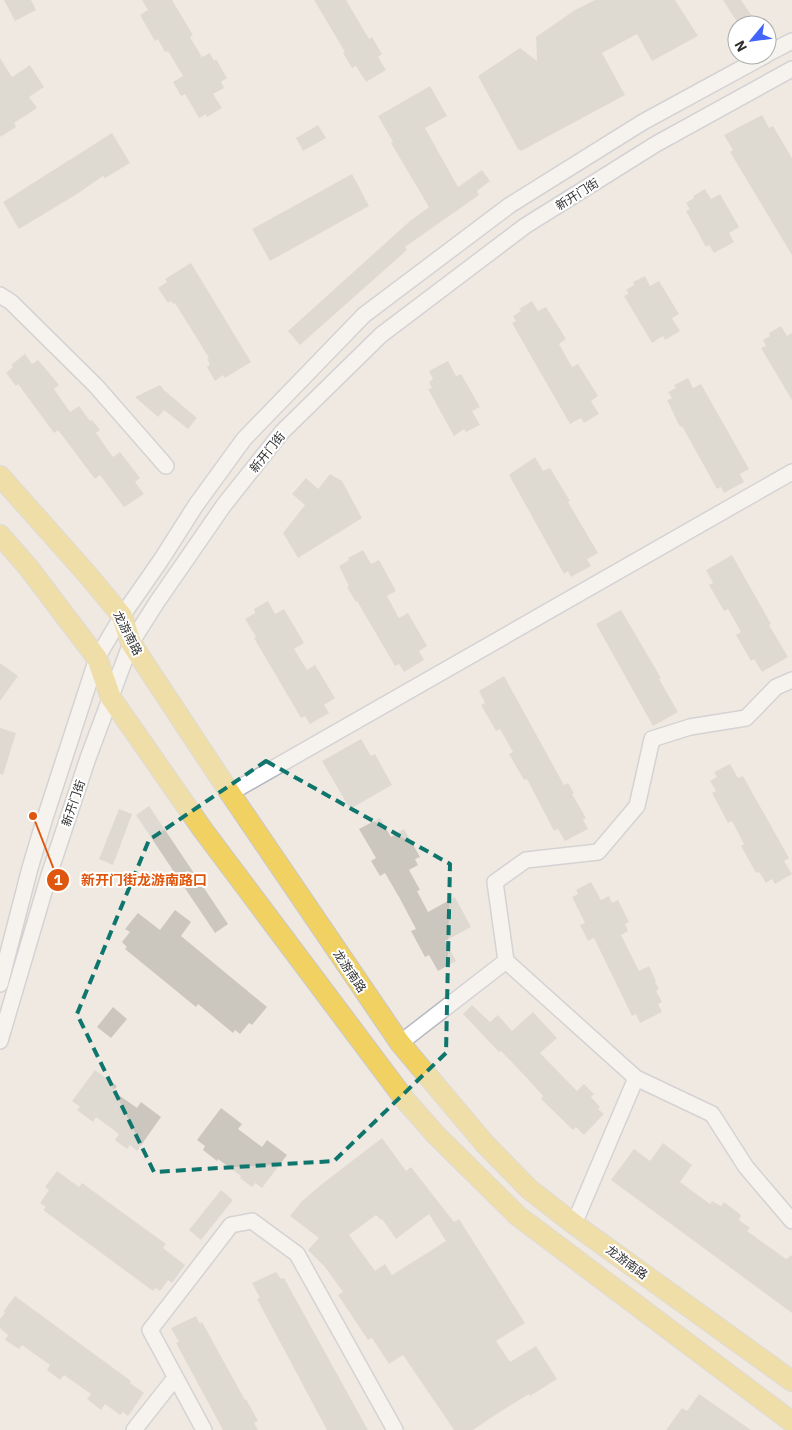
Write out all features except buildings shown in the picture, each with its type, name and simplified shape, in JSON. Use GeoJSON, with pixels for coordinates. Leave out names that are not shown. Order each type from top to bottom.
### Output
{"type":"FeatureCollection","features":[{"type":"Feature","properties":{"kind":"main road","name":"龙游南路"},"geometry":{"type":"LineString","coordinates":[[0,476],[122,616],[131,643],[230,793],[400,1043],[485,1144],[529,1189],[574,1224],[792,1381]]}},
{"type":"Feature","properties":{"kind":"main road"},"geometry":{"type":"LineString","coordinates":[[0,535],[28,567],[97,658],[111,698],[203,830],[406,1101],[436,1135],[518,1216],[792,1422]]}},
{"type":"Feature","properties":{"kind":"street","name":"新开门街"},"geometry":{"type":"LineString","coordinates":[[777,49],[792,41]]}},
{"type":"Feature","properties":{"kind":"street","name":"新开门街"},"geometry":{"type":"LineString","coordinates":[[0,984],[4,949],[97,658],[122,616],[196,505],[244,439],[364,316],[510,205],[643,122],[748,65]]}},
{"type":"Feature","properties":{"kind":"street","name":"新开门街"},"geometry":{"type":"LineString","coordinates":[[0,1041],[49,875],[88,758],[131,643],[224,505],[282,432],[381,335],[525,226],[656,144],[792,69]]}},
{"type":"Feature","properties":{"kind":"street"},"geometry":{"type":"LineString","coordinates":[[0,295],[11,302],[96,386],[166,466]]}},
{"type":"Feature","properties":{"kind":"street"},"geometry":{"type":"LineString","coordinates":[[230,793],[792,472]]}},
{"type":"Feature","properties":{"kind":"street"},"geometry":{"type":"LineString","coordinates":[[792,680],[776,687],[746,718],[690,727],[652,739],[637,806],[598,852],[526,860],[495,882],[506,961],[636,1078],[712,1114],[746,1167],[792,1221]]}},
{"type":"Feature","properties":{"kind":"street"},"geometry":{"type":"LineString","coordinates":[[400,1043],[506,961]]}},
{"type":"Feature","properties":{"kind":"street"},"geometry":{"type":"LineString","coordinates":[[574,1224],[636,1078]]}},
{"type":"Feature","properties":{"kind":"street"},"geometry":{"type":"LineString","coordinates":[[204,1430],[150,1330],[231,1225],[252,1221],[298,1254],[395,1430]]}},
{"type":"Feature","properties":{"kind":"street"},"geometry":{"type":"LineString","coordinates":[[134,1430],[175,1378]]}},
{"type":"Feature","properties":{"kind":"highlighted area"},"geometry":{"type":"Polygon","coordinates":[[[266,761],[450,864],[446,1053],[334,1161],[154,1172],[77,1014],[149,840],[266,761]]]}},
{"type":"Feature","properties":{"kind":"place","name":"新开门街龙游南路口"},"geometry":{"type":"Point","coordinates":[33,816]}}]}
